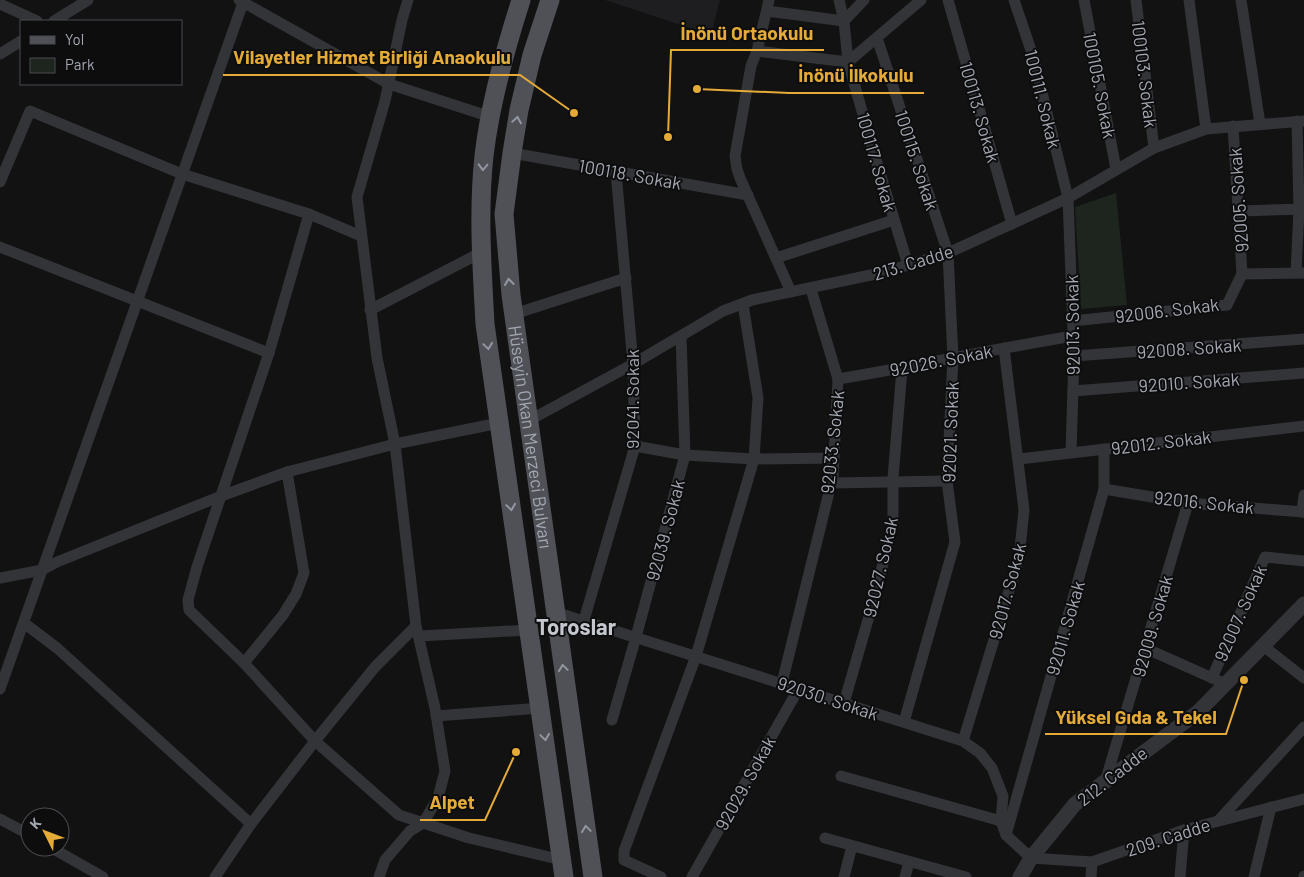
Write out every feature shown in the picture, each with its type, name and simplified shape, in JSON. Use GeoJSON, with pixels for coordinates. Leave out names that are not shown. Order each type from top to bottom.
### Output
{"type":"FeatureCollection","features":[{"type":"Feature","properties":{"kind":"main road","name":"Hüseyin Okan Merzeci Bulvarı"},"geometry":{"type":"LineString","coordinates":[[521,0],[506,46],[484,156],[481,231],[485,324],[563,868]]}},
{"type":"Feature","properties":{"kind":"main road","name":"Hüseyin Okan Merzeci Bulvarı"},"geometry":{"type":"LineString","coordinates":[[550,0],[532,55],[519,110],[504,214],[506,251],[528,421],[593,877]]}},
{"type":"Feature","properties":{"kind":"street"},"geometry":{"type":"LineString","coordinates":[[56,20],[88,0]]}},
{"type":"Feature","properties":{"kind":"street"},"geometry":{"type":"LineString","coordinates":[[379,877],[385,860],[410,831],[423,823],[438,798],[445,771],[436,716],[418,631],[395,444],[377,358],[357,197],[389,84],[408,0]]}},
{"type":"Feature","properties":{"kind":"street","name":"100117. Sokak"},"geometry":{"type":"LineString","coordinates":[[839,0],[844,21],[848,62],[908,265]]}},
{"type":"Feature","properties":{"kind":"street"},"geometry":{"type":"LineString","coordinates":[[792,292],[737,169],[736,156],[751,66],[757,51],[768,5],[844,21],[864,0]]}},
{"type":"Feature","properties":{"kind":"street"},"geometry":{"type":"LineString","coordinates":[[757,51],[848,62],[921,0]]}},
{"type":"Feature","properties":{"kind":"street","name":"100113. Sokak"},"geometry":{"type":"LineString","coordinates":[[948,0],[1012,224]]}},
{"type":"Feature","properties":{"kind":"street","name":"100111. Sokak"},"geometry":{"type":"LineString","coordinates":[[1014,0],[1033,56],[1068,198]]}},
{"type":"Feature","properties":{"kind":"street","name":"100105. Sokak"},"geometry":{"type":"LineString","coordinates":[[1084,0],[1116,169]]}},
{"type":"Feature","properties":{"kind":"street","name":"100103. Sokak"},"geometry":{"type":"LineString","coordinates":[[1136,0],[1154,148]]}},
{"type":"Feature","properties":{"kind":"street"},"geometry":{"type":"LineString","coordinates":[[1189,0],[1206,129]]}},
{"type":"Feature","properties":{"kind":"street"},"geometry":{"type":"LineString","coordinates":[[1241,0],[1260,124]]}},
{"type":"Feature","properties":{"kind":"street"},"geometry":{"type":"LineString","coordinates":[[0,689],[242,1],[389,84],[491,117]]}},
{"type":"Feature","properties":{"kind":"street"},"geometry":{"type":"LineString","coordinates":[[0,4],[35,20]]}},
{"type":"Feature","properties":{"kind":"street","name":"100115. Sokak"},"geometry":{"type":"LineString","coordinates":[[877,38],[948,253]]}},
{"type":"Feature","properties":{"kind":"street"},"geometry":{"type":"LineString","coordinates":[[0,54],[20,42]]}},
{"type":"Feature","properties":{"kind":"street"},"geometry":{"type":"LineString","coordinates":[[0,182],[30,110],[182,174],[309,214],[361,236]]}},
{"type":"Feature","properties":{"kind":"street"},"geometry":{"type":"LineString","coordinates":[[1242,274],[1300,273],[1302,209],[1301,121]]}},
{"type":"Feature","properties":{"kind":"street","name":"213. Cadde"},"geometry":{"type":"LineString","coordinates":[[528,421],[634,364],[723,311],[792,292],[885,272],[948,253],[1068,198],[1154,148],[1206,129],[1301,121]]}},
{"type":"Feature","properties":{"kind":"street","name":"92005. Sokak"},"geometry":{"type":"LineString","coordinates":[[1233,126],[1242,274]]}},
{"type":"Feature","properties":{"kind":"street","name":"100118. Sokak"},"geometry":{"type":"LineString","coordinates":[[512,153],[748,195]]}},
{"type":"Feature","properties":{"kind":"street","name":"92041. Sokak"},"geometry":{"type":"LineString","coordinates":[[584,620],[635,446],[634,364],[616,172]]}},
{"type":"Feature","properties":{"kind":"street","name":"92013. Sokak"},"geometry":{"type":"LineString","coordinates":[[1068,198],[1074,356],[1072,452]]}},
{"type":"Feature","properties":{"kind":"street"},"geometry":{"type":"LineString","coordinates":[[1239,211],[1302,209]]}},
{"type":"Feature","properties":{"kind":"street"},"geometry":{"type":"LineString","coordinates":[[309,214],[269,353],[188,600],[189,610],[244,664],[315,741],[399,815],[563,868]]}},
{"type":"Feature","properties":{"kind":"street"},"geometry":{"type":"LineString","coordinates":[[776,258],[894,220]]}},
{"type":"Feature","properties":{"kind":"street"},"geometry":{"type":"LineString","coordinates":[[0,247],[269,353]]}},
{"type":"Feature","properties":{"kind":"street"},"geometry":{"type":"LineString","coordinates":[[370,310],[482,252]]}},
{"type":"Feature","properties":{"kind":"street","name":"92021. Sokak"},"geometry":{"type":"LineString","coordinates":[[904,722],[955,542],[947,481],[953,358],[948,253]]}},
{"type":"Feature","properties":{"kind":"street","name":"92006. Sokak"},"geometry":{"type":"LineString","coordinates":[[1072,321],[1226,305],[1242,274]]}},
{"type":"Feature","properties":{"kind":"street"},"geometry":{"type":"LineString","coordinates":[[514,314],[626,278]]}},
{"type":"Feature","properties":{"kind":"street","name":"92033. Sokak"},"geometry":{"type":"LineString","coordinates":[[782,683],[831,483],[833,458],[838,379],[811,289]]}},
{"type":"Feature","properties":{"kind":"street"},"geometry":{"type":"LineString","coordinates":[[661,877],[624,860],[624,851],[696,656],[754,459],[758,398],[743,304]]}},
{"type":"Feature","properties":{"kind":"street","name":"92039. Sokak"},"geometry":{"type":"LineString","coordinates":[[612,720],[684,455],[680,336]]}},
{"type":"Feature","properties":{"kind":"street","name":"92026. Sokak"},"geometry":{"type":"LineString","coordinates":[[838,379],[902,369],[1073,336]]}},
{"type":"Feature","properties":{"kind":"street","name":"92008. Sokak"},"geometry":{"type":"LineString","coordinates":[[1074,356],[1304,340]]}},
{"type":"Feature","properties":{"kind":"street","name":"92017. Sokak"},"geometry":{"type":"LineString","coordinates":[[963,742],[1019,558],[1024,510],[1004,348]]}},
{"type":"Feature","properties":{"kind":"street","name":"92027. Sokak"},"geometry":{"type":"LineString","coordinates":[[844,703],[876,592],[893,522],[893,482],[902,369]]}},
{"type":"Feature","properties":{"kind":"street","name":"92010. Sokak"},"geometry":{"type":"LineString","coordinates":[[1073,391],[1304,373]]}},
{"type":"Feature","properties":{"kind":"street"},"geometry":{"type":"LineString","coordinates":[[0,578],[42,570],[57,562],[221,496],[287,472],[395,444],[499,423]]}},
{"type":"Feature","properties":{"kind":"street","name":"92012. Sokak"},"geometry":{"type":"LineString","coordinates":[[1018,459],[1304,426]]}},
{"type":"Feature","properties":{"kind":"street"},"geometry":{"type":"LineString","coordinates":[[635,446],[684,455],[754,459],[833,458]]}},
{"type":"Feature","properties":{"kind":"street","name":"92011. Sokak"},"geometry":{"type":"LineString","coordinates":[[1006,835],[1104,489],[1104,449]]}},
{"type":"Feature","properties":{"kind":"street"},"geometry":{"type":"LineString","coordinates":[[244,664],[283,615],[296,594],[304,573],[287,472]]}},
{"type":"Feature","properties":{"kind":"street"},"geometry":{"type":"LineString","coordinates":[[831,483],[947,481]]}},
{"type":"Feature","properties":{"kind":"street","name":"92016. Sokak"},"geometry":{"type":"LineString","coordinates":[[1104,489],[1188,503],[1303,512]]}},
{"type":"Feature","properties":{"kind":"street"},"geometry":{"type":"LineString","coordinates":[[1303,512],[1304,495]]}},
{"type":"Feature","properties":{"kind":"street","name":"92009. Sokak"},"geometry":{"type":"LineString","coordinates":[[1106,779],[1188,503]]}},
{"type":"Feature","properties":{"kind":"street","name":"92007. Sokak"},"geometry":{"type":"LineString","coordinates":[[1219,681],[1265,557],[1304,561]]}},
{"type":"Feature","properties":{"kind":"street","name":"212. Cadde"},"geometry":{"type":"LineString","coordinates":[[1020,877],[1031,858],[1075,804],[1198,712],[1219,681],[1262,645],[1304,604]]}},
{"type":"Feature","properties":{"kind":"street","name":"92030. Sokak"},"geometry":{"type":"LineString","coordinates":[[555,612],[799,688],[963,742],[980,753],[992,768],[1003,796],[1002,821],[1006,835]]}},
{"type":"Feature","properties":{"kind":"street"},"geometry":{"type":"LineString","coordinates":[[24,622],[57,648],[251,824]]}},
{"type":"Feature","properties":{"kind":"street"},"geometry":{"type":"LineString","coordinates":[[215,877],[251,824],[375,667],[418,631],[530,630]]}},
{"type":"Feature","properties":{"kind":"street"},"geometry":{"type":"LineString","coordinates":[[1262,645],[1304,678]]}},
{"type":"Feature","properties":{"kind":"street"},"geometry":{"type":"LineString","coordinates":[[1146,648],[1219,681]]}},
{"type":"Feature","properties":{"kind":"street","name":"92029. Sokak"},"geometry":{"type":"LineString","coordinates":[[692,877],[799,688]]}},
{"type":"Feature","properties":{"kind":"street"},"geometry":{"type":"LineString","coordinates":[[436,716],[541,708]]}},
{"type":"Feature","properties":{"kind":"street"},"geometry":{"type":"LineString","coordinates":[[1219,820],[1304,728]]}},
{"type":"Feature","properties":{"kind":"street"},"geometry":{"type":"LineString","coordinates":[[841,776],[1002,821]]}},
{"type":"Feature","properties":{"kind":"street","name":"209. Cadde"},"geometry":{"type":"LineString","coordinates":[[1031,858],[1092,862],[1184,830],[1303,799]]}},
{"type":"Feature","properties":{"kind":"street"},"geometry":{"type":"LineString","coordinates":[[1254,877],[1271,807]]}},
{"type":"Feature","properties":{"kind":"street"},"geometry":{"type":"LineString","coordinates":[[0,819],[20,830]]}},
{"type":"Feature","properties":{"kind":"street"},"geometry":{"type":"LineString","coordinates":[[1180,877],[1184,830]]}},
{"type":"Feature","properties":{"kind":"street"},"geometry":{"type":"LineString","coordinates":[[1006,835],[1031,858]]}},
{"type":"Feature","properties":{"kind":"street"},"geometry":{"type":"LineString","coordinates":[[825,838],[966,877]]}},
{"type":"Feature","properties":{"kind":"street"},"geometry":{"type":"LineString","coordinates":[[844,877],[852,846]]}},
{"type":"Feature","properties":{"kind":"street"},"geometry":{"type":"LineString","coordinates":[[68,857],[103,877]]}},
{"type":"Feature","properties":{"kind":"street"},"geometry":{"type":"LineString","coordinates":[[905,877],[909,862]]}},
{"type":"Feature","properties":{"kind":"street"},"geometry":{"type":"LineString","coordinates":[[1091,877],[1092,862]]}},
{"type":"Feature","properties":{"kind":"shaded area"},"geometry":{"type":"Polygon","coordinates":[[[605,0],[720,0],[711,35],[605,0]]]}},
{"type":"Feature","properties":{"kind":"green space"},"geometry":{"type":"Polygon","coordinates":[[[1116,193],[1127,305],[1081,309],[1075,207],[1116,193]]]}},
{"type":"Feature","properties":{"kind":"place","name":"İnönü İlkokulu"},"geometry":{"type":"Point","coordinates":[697,89]}},
{"type":"Feature","properties":{"kind":"place","name":"Vilayetler Hizmet Birliği Anaokulu"},"geometry":{"type":"Point","coordinates":[574,113]}},
{"type":"Feature","properties":{"kind":"place","name":"İnönü Ortaokulu"},"geometry":{"type":"Point","coordinates":[668,137]}},
{"type":"Feature","properties":{"kind":"place","name":"Yüksel Gıda & Tekel"},"geometry":{"type":"Point","coordinates":[1244,680]}},
{"type":"Feature","properties":{"kind":"place","name":"Alpet"},"geometry":{"type":"Point","coordinates":[516,752]}},
{"type":"Feature","properties":{"kind":"district","name":"Toroslar"},"geometry":{"type":"Point","coordinates":[576,626]}}]}
